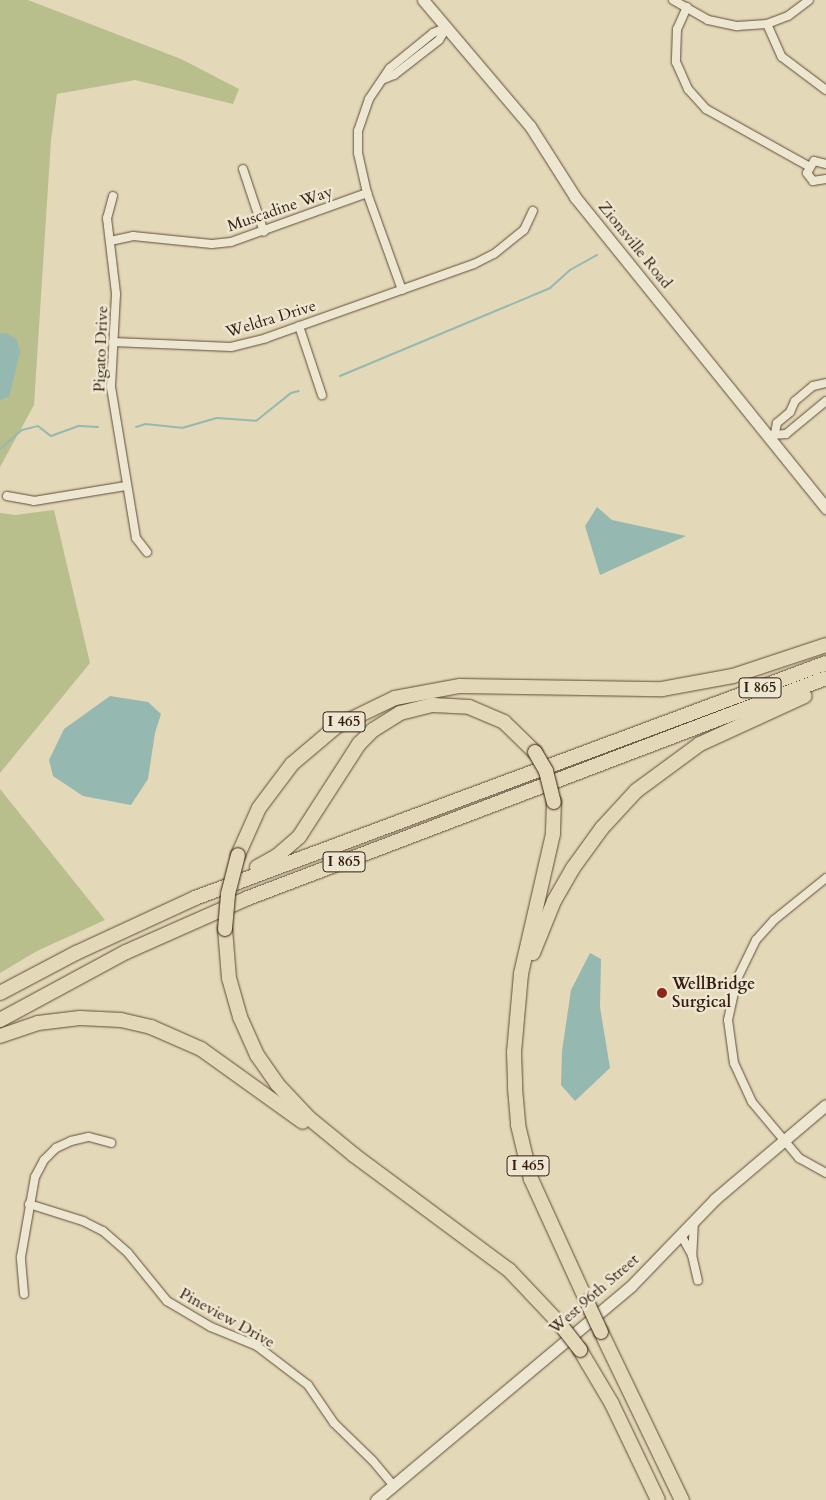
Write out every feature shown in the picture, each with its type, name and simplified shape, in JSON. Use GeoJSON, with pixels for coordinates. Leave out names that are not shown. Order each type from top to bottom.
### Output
{"type":"FeatureCollection","features":[{"type":"Feature","properties":{"kind":"highway","name":"I 465"},"geometry":{"type":"LineString","coordinates":[[658,1500],[612,1404],[580,1350],[560,1324],[526,1287],[490,1255],[354,1156],[296,1106],[257,1055],[232,989],[225,929],[228,894],[238,855],[262,802],[292,764],[337,726],[395,698],[460,686],[662,689],[733,676],[826,645]]}},
{"type":"Feature","properties":{"kind":"highway","name":"I 865"},"geometry":{"type":"LineString","coordinates":[[0,993],[76,953],[195,898],[826,663]]}},
{"type":"Feature","properties":{"kind":"highway","name":"I 865"},"geometry":{"type":"LineString","coordinates":[[0,1020],[126,952],[248,898],[826,678]]}},
{"type":"Feature","properties":{"kind":"highway","name":"I 465"},"geometry":{"type":"LineString","coordinates":[[682,1500],[544,1214],[526,1162],[515,1088],[517,1019],[531,958],[554,901],[586,848],[618,809],[645,783],[700,744],[826,688]]}},
{"type":"Feature","properties":{"kind":"highway"},"geometry":{"type":"LineString","coordinates":[[195,898],[268,861],[295,841],[359,744],[373,730],[400,713],[432,705],[469,707],[504,722],[535,752],[546,771],[554,802],[553,834],[521,974],[517,1019]]}},
{"type":"Feature","properties":{"kind":"highway"},"geometry":{"type":"LineString","coordinates":[[0,1036],[38,1023],[80,1018],[121,1020],[161,1030],[211,1055],[354,1156]]}},
{"type":"Feature","properties":{"kind":"main road","name":"Zionsville Road"},"geometry":{"type":"LineString","coordinates":[[423,0],[530,126],[574,197],[772,436],[826,508]]}},
{"type":"Feature","properties":{"kind":"main road","name":"West 96th Street"},"geometry":{"type":"LineString","coordinates":[[376,1500],[631,1286],[694,1221],[783,1140],[826,1104]]}},
{"type":"Feature","properties":{"kind":"street"},"geometry":{"type":"LineString","coordinates":[[673,0],[708,20],[737,26],[767,24],[788,16],[809,0]]}},
{"type":"Feature","properties":{"kind":"street"},"geometry":{"type":"LineString","coordinates":[[687,7],[676,29],[676,62],[688,89],[706,108],[808,166]]}},
{"type":"Feature","properties":{"kind":"street"},"geometry":{"type":"LineString","coordinates":[[767,24],[782,57],[826,90]]}},
{"type":"Feature","properties":{"kind":"street"},"geometry":{"type":"LineString","coordinates":[[402,290],[367,193],[358,153],[358,131],[369,99],[390,68],[418,45],[447,27]]}},
{"type":"Feature","properties":{"kind":"street"},"geometry":{"type":"LineString","coordinates":[[808,166],[817,160],[826,164]]}},
{"type":"Feature","properties":{"kind":"street"},"geometry":{"type":"LineString","coordinates":[[808,166],[810,179],[817,182],[826,179]]}},
{"type":"Feature","properties":{"kind":"street"},"geometry":{"type":"LineString","coordinates":[[243,169],[264,232]]}},
{"type":"Feature","properties":{"kind":"street","name":"Muscadine Way"},"geometry":{"type":"LineString","coordinates":[[110,241],[133,236],[212,244],[230,242],[264,232],[367,193]]}},
{"type":"Feature","properties":{"kind":"street","name":"Pigato Drive"},"geometry":{"type":"LineString","coordinates":[[113,196],[107,218],[116,294],[111,387],[136,538],[148,552]]}},
{"type":"Feature","properties":{"kind":"street","name":"Weldra Drive"},"geometry":{"type":"LineString","coordinates":[[113,342],[231,347],[299,326],[402,290],[494,254],[524,230],[533,211]]}},
{"type":"Feature","properties":{"kind":"street"},"geometry":{"type":"LineString","coordinates":[[299,326],[322,395]]}},
{"type":"Feature","properties":{"kind":"street"},"geometry":{"type":"LineString","coordinates":[[826,383],[813,386],[795,400],[790,412],[777,423],[772,436],[786,434],[826,401]]}},
{"type":"Feature","properties":{"kind":"street"},"geometry":{"type":"LineString","coordinates":[[6,496],[34,501],[126,486]]}},
{"type":"Feature","properties":{"kind":"street"},"geometry":{"type":"LineString","coordinates":[[826,878],[774,920],[756,940],[740,971],[730,1003],[729,1036],[739,1079],[752,1102],[799,1158],[826,1174]]}},
{"type":"Feature","properties":{"kind":"street"},"geometry":{"type":"LineString","coordinates":[[24,1294],[20,1266],[28,1204],[35,1178],[44,1160],[56,1148],[89,1137],[111,1142]]}},
{"type":"Feature","properties":{"kind":"street","name":"Pineview Drive"},"geometry":{"type":"LineString","coordinates":[[28,1204],[83,1221],[103,1231],[128,1253],[167,1301],[210,1327],[257,1346],[308,1385],[334,1423],[374,1461],[393,1485]]}},
{"type":"Feature","properties":{"kind":"street"},"geometry":{"type":"LineString","coordinates":[[692,1255],[694,1221]]}},
{"type":"Feature","properties":{"kind":"street"},"geometry":{"type":"LineString","coordinates":[[681,1235],[692,1255],[698,1280]]}},
{"type":"Feature","properties":{"kind":"green space"},"geometry":{"type":"Polygon","coordinates":[[[0,0],[28,0],[181,59],[239,89],[233,104],[135,80],[57,94],[51,140],[34,405],[0,467],[0,0]]]}},
{"type":"Feature","properties":{"kind":"green space"},"geometry":{"type":"Polygon","coordinates":[[[54,510],[90,663],[0,773],[0,513],[15,515],[54,510]]]}},
{"type":"Feature","properties":{"kind":"green space"},"geometry":{"type":"Polygon","coordinates":[[[0,789],[105,920],[37,951],[0,973],[0,789]]]}},
{"type":"Feature","properties":{"kind":"water"},"geometry":{"type":"Polygon","coordinates":[[[6,333],[17,340],[20,352],[9,397],[0,400],[0,334],[6,333]]]}},
{"type":"Feature","properties":{"kind":"water"},"geometry":{"type":"Polygon","coordinates":[[[597,507],[612,520],[686,536],[600,575],[585,526],[597,507]]]}},
{"type":"Feature","properties":{"kind":"water"},"geometry":{"type":"Polygon","coordinates":[[[110,696],[148,702],[161,714],[155,733],[148,779],[131,805],[83,796],[53,776],[49,760],[64,729],[110,696]]]}},
{"type":"Feature","properties":{"kind":"water"},"geometry":{"type":"Polygon","coordinates":[[[590,953],[601,959],[600,1007],[610,1068],[575,1101],[561,1085],[562,1051],[571,990],[590,953]]]}},
{"type":"Feature","properties":{"kind":"waterway"},"geometry":{"type":"LineString","coordinates":[[340,376],[550,288],[570,270],[597,255]]}},
{"type":"Feature","properties":{"kind":"waterway"},"geometry":{"type":"LineString","coordinates":[[136,427],[145,424],[182,428],[217,418],[256,421],[291,393],[299,391]]}},
{"type":"Feature","properties":{"kind":"waterway"},"geometry":{"type":"LineString","coordinates":[[0,449],[22,430],[38,426],[51,436],[79,426],[98,427]]}},
{"type":"Feature","properties":{"kind":"place","name":"WellBridge Surgical"},"geometry":{"type":"Point","coordinates":[662,993]}}]}
